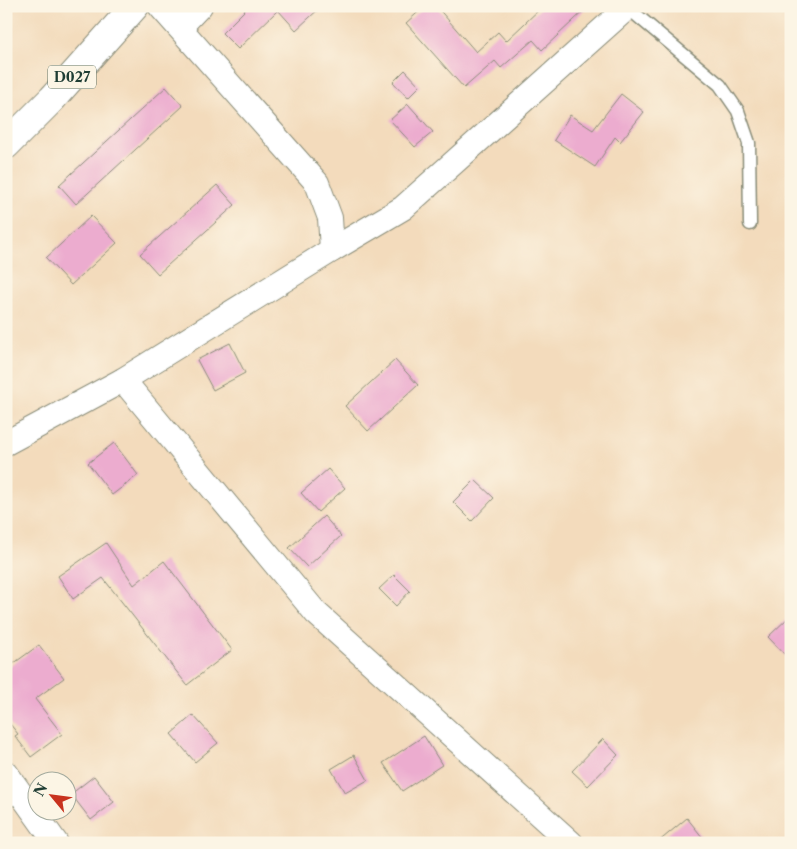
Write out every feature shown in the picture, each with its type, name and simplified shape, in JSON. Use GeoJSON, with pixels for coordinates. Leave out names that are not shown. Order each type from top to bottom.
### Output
{"type":"FeatureCollection","features":[{"type":"Feature","properties":{"kind":"main road","name":"D027"},"geometry":{"type":"LineString","coordinates":[[6,145],[52,99],[135,6]]}},
{"type":"Feature","properties":{"kind":"street"},"geometry":{"type":"LineString","coordinates":[[160,6],[317,183],[330,218],[332,250]]}},
{"type":"Feature","properties":{"kind":"street"},"geometry":{"type":"LineString","coordinates":[[180,27],[200,6]]}},
{"type":"Feature","properties":{"kind":"street"},"geometry":{"type":"LineString","coordinates":[[6,443],[123,380],[403,208],[629,7]]}},
{"type":"Feature","properties":{"kind":"street"},"geometry":{"type":"LineString","coordinates":[[123,380],[316,613],[571,843]]}},
{"type":"Feature","properties":{"kind":"street"},"geometry":{"type":"LineString","coordinates":[[11,789],[56,843]]}},
{"type":"Feature","properties":{"kind":"lane"},"geometry":{"type":"LineString","coordinates":[[629,7],[720,85],[738,111],[749,143],[750,224]]}},
{"type":"Feature","properties":{"kind":"building"},"geometry":{"type":"Polygon","coordinates":[[[249,6],[322,6],[296,30],[278,10],[238,49],[222,33],[249,6]]]}},
{"type":"Feature","properties":{"kind":"building"},"geometry":{"type":"Polygon","coordinates":[[[425,6],[436,6],[476,52],[498,32],[506,41],[543,6],[589,6],[542,50],[533,40],[501,68],[495,61],[464,88],[406,23],[425,6]]]}},
{"type":"Feature","properties":{"kind":"building"},"geometry":{"type":"Polygon","coordinates":[[[405,70],[420,86],[408,98],[393,82],[405,70]]]}},
{"type":"Feature","properties":{"kind":"building"},"geometry":{"type":"Polygon","coordinates":[[[166,87],[183,106],[76,204],[59,185],[166,87]]]}},
{"type":"Feature","properties":{"kind":"building"},"geometry":{"type":"Polygon","coordinates":[[[621,94],[644,112],[620,142],[615,137],[595,167],[554,140],[570,115],[593,130],[621,94]]]}},
{"type":"Feature","properties":{"kind":"building"},"geometry":{"type":"Polygon","coordinates":[[[408,104],[433,132],[415,147],[390,120],[408,104]]]}},
{"type":"Feature","properties":{"kind":"building"},"geometry":{"type":"Polygon","coordinates":[[[217,185],[235,205],[158,274],[140,254],[217,185]]]}},
{"type":"Feature","properties":{"kind":"building"},"geometry":{"type":"Polygon","coordinates":[[[91,216],[117,243],[71,285],[46,258],[91,216]]]}},
{"type":"Feature","properties":{"kind":"building"},"geometry":{"type":"Polygon","coordinates":[[[230,343],[245,373],[213,390],[197,360],[230,343]]]}},
{"type":"Feature","properties":{"kind":"building"},"geometry":{"type":"Polygon","coordinates":[[[395,360],[418,385],[368,431],[345,406],[395,360]]]}},
{"type":"Feature","properties":{"kind":"building"},"geometry":{"type":"Polygon","coordinates":[[[114,443],[138,475],[112,495],[88,463],[114,443]]]}},
{"type":"Feature","properties":{"kind":"building"},"geometry":{"type":"Polygon","coordinates":[[[328,469],[345,488],[318,512],[301,493],[328,469]]]}},
{"type":"Feature","properties":{"kind":"building"},"geometry":{"type":"Polygon","coordinates":[[[475,480],[494,498],[472,521],[453,502],[475,480]]]}},
{"type":"Feature","properties":{"kind":"building"},"geometry":{"type":"Polygon","coordinates":[[[324,516],[341,536],[307,567],[289,548],[324,516]]]}},
{"type":"Feature","properties":{"kind":"building"},"geometry":{"type":"Polygon","coordinates":[[[106,543],[134,585],[164,561],[232,650],[187,685],[103,578],[73,599],[58,576],[106,543]]]}},
{"type":"Feature","properties":{"kind":"building"},"geometry":{"type":"Polygon","coordinates":[[[394,575],[410,591],[396,606],[379,589],[394,575]]]}},
{"type":"Feature","properties":{"kind":"building"},"geometry":{"type":"Polygon","coordinates":[[[791,615],[791,661],[768,637],[791,615]]]}},
{"type":"Feature","properties":{"kind":"building"},"geometry":{"type":"Polygon","coordinates":[[[39,645],[64,678],[35,699],[62,734],[31,757],[15,736],[18,734],[6,719],[6,669],[39,645]]]}},
{"type":"Feature","properties":{"kind":"building"},"geometry":{"type":"Polygon","coordinates":[[[193,715],[218,743],[195,762],[171,734],[193,715]]]}},
{"type":"Feature","properties":{"kind":"building"},"geometry":{"type":"Polygon","coordinates":[[[424,736],[442,765],[402,791],[383,763],[424,736]]]}},
{"type":"Feature","properties":{"kind":"building"},"geometry":{"type":"Polygon","coordinates":[[[603,739],[618,755],[588,786],[572,771],[603,739]]]}},
{"type":"Feature","properties":{"kind":"building"},"geometry":{"type":"Polygon","coordinates":[[[354,755],[368,780],[345,793],[331,769],[354,755]]]}},
{"type":"Feature","properties":{"kind":"building"},"geometry":{"type":"Polygon","coordinates":[[[94,776],[114,802],[91,820],[78,803],[78,789],[94,776]]]}},
{"type":"Feature","properties":{"kind":"building"},"geometry":{"type":"Polygon","coordinates":[[[687,818],[707,843],[657,843],[687,818]]]}}]}
